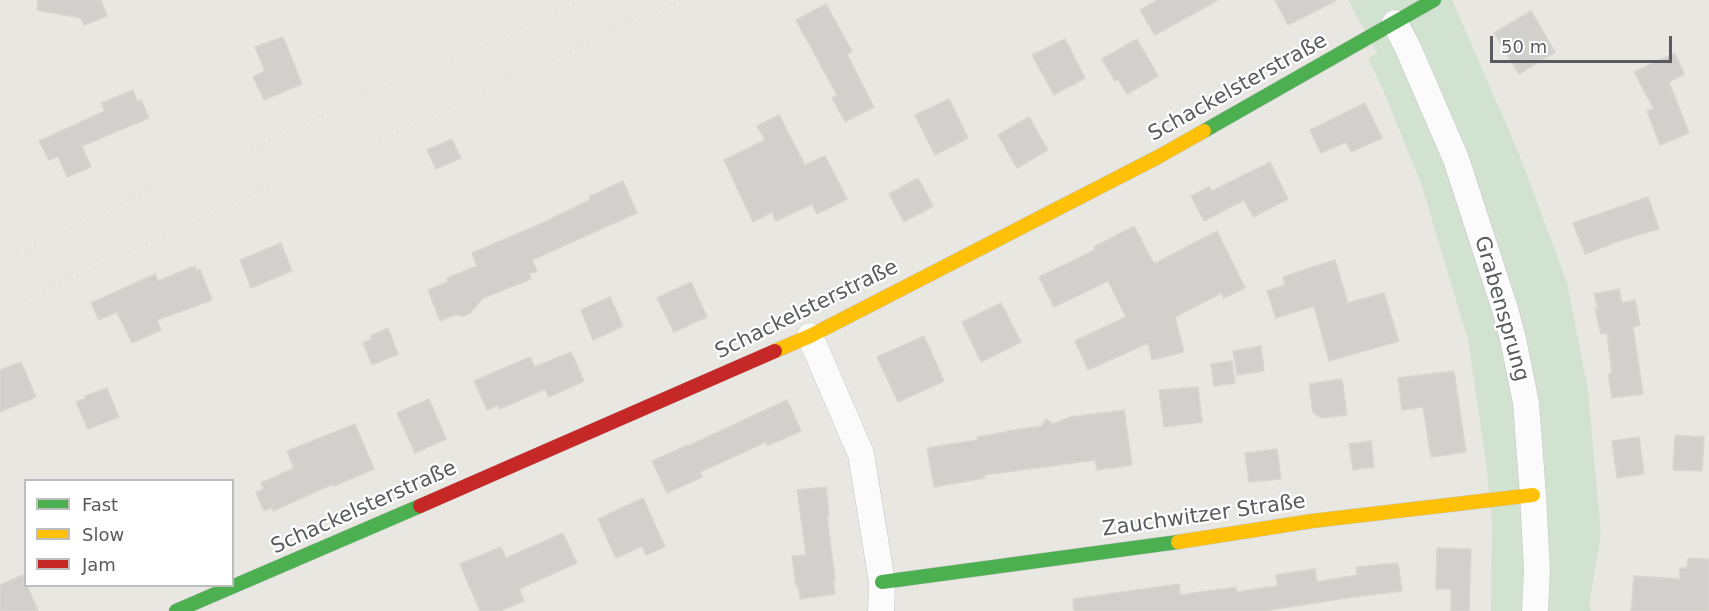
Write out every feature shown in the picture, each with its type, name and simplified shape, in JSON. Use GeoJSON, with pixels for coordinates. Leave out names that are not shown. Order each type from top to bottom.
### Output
{"type":"FeatureCollection","features":[{"type":"Feature","properties":{"kind":"street","name":"Schackelsterstraße"},"geometry":{"type":"LineString","coordinates":[[176,611],[227,602],[810,336],[1158,157],[1434,0]]}},
{"type":"Feature","properties":{"kind":"street","name":"Grabensprung"},"geometry":{"type":"LineString","coordinates":[[1395,23],[1456,159],[1505,309],[1520,369],[1526,402],[1533,495],[1537,570],[1535,611]]}},
{"type":"Feature","properties":{"kind":"street"},"geometry":{"type":"LineString","coordinates":[[810,336],[861,454],[882,582],[881,611]]}},
{"type":"Feature","properties":{"kind":"street","name":"Zauchwitzer Straße"},"geometry":{"type":"LineString","coordinates":[[882,582],[1185,541],[1312,521],[1533,495]]}},
{"type":"Feature","properties":{"kind":"green space"},"geometry":{"type":"Polygon","coordinates":[[[1348,0],[1452,0],[1520,156],[1567,283],[1588,390],[1601,535],[1589,604],[1591,611],[1491,611],[1492,522],[1468,340],[1422,186],[1368,58],[1377,53],[1348,0]]]}},
{"type":"Feature","properties":{"kind":"building"},"geometry":{"type":"Polygon","coordinates":[[[38,0],[101,0],[107,16],[84,25],[81,18],[37,10],[38,0]]]}},
{"type":"Feature","properties":{"kind":"building"},"geometry":{"type":"Polygon","coordinates":[[[1158,0],[1218,0],[1155,35],[1140,10],[1158,0]]]}},
{"type":"Feature","properties":{"kind":"building"},"geometry":{"type":"Polygon","coordinates":[[[1275,0],[1337,0],[1288,25],[1275,0]]]}},
{"type":"Feature","properties":{"kind":"building"},"geometry":{"type":"Polygon","coordinates":[[[826,4],[852,51],[847,54],[874,107],[845,122],[832,98],[837,95],[796,20],[826,4]]]}},
{"type":"Feature","properties":{"kind":"building"},"geometry":{"type":"Polygon","coordinates":[[[1531,11],[1555,52],[1519,74],[1494,33],[1531,11]]]}},
{"type":"Feature","properties":{"kind":"building"},"geometry":{"type":"Polygon","coordinates":[[[283,37],[302,84],[264,100],[253,77],[265,71],[255,47],[283,37]]]}},
{"type":"Feature","properties":{"kind":"building"},"geometry":{"type":"Polygon","coordinates":[[[1065,39],[1085,78],[1054,95],[1032,55],[1065,39]]]}},
{"type":"Feature","properties":{"kind":"building"},"geometry":{"type":"Polygon","coordinates":[[[1137,39],[1158,76],[1127,94],[1118,79],[1115,81],[1102,59],[1137,39]]]}},
{"type":"Feature","properties":{"kind":"building"},"geometry":{"type":"Polygon","coordinates":[[[1675,53],[1684,74],[1669,82],[1689,133],[1660,145],[1647,111],[1654,109],[1634,72],[1675,53]]]}},
{"type":"Feature","properties":{"kind":"building"},"geometry":{"type":"Polygon","coordinates":[[[133,90],[137,102],[141,100],[149,118],[82,146],[91,167],[67,177],[58,156],[49,160],[39,141],[105,111],[101,103],[133,90]]]}},
{"type":"Feature","properties":{"kind":"building"},"geometry":{"type":"Polygon","coordinates":[[[949,99],[968,138],[935,155],[915,115],[949,99]]]}},
{"type":"Feature","properties":{"kind":"building"},"geometry":{"type":"Polygon","coordinates":[[[1365,103],[1382,138],[1351,152],[1346,142],[1321,153],[1310,130],[1365,103]]]}},
{"type":"Feature","properties":{"kind":"building"},"geometry":{"type":"Polygon","coordinates":[[[779,115],[805,165],[825,156],[847,199],[817,214],[812,204],[776,221],[772,212],[753,222],[724,160],[765,140],[757,126],[779,115]]]}},
{"type":"Feature","properties":{"kind":"building"},"geometry":{"type":"Polygon","coordinates":[[[1029,117],[1048,150],[1017,168],[998,135],[1029,117]]]}},
{"type":"Feature","properties":{"kind":"building"},"geometry":{"type":"Polygon","coordinates":[[[452,139],[461,158],[436,169],[427,150],[452,139]]]}},
{"type":"Feature","properties":{"kind":"building"},"geometry":{"type":"Polygon","coordinates":[[[1270,162],[1288,199],[1253,217],[1244,200],[1204,221],[1191,196],[1209,187],[1212,191],[1270,162]]]}},
{"type":"Feature","properties":{"kind":"building"},"geometry":{"type":"Polygon","coordinates":[[[918,178],[933,206],[904,222],[889,194],[918,178]]]}},
{"type":"Feature","properties":{"kind":"building"},"geometry":{"type":"Polygon","coordinates":[[[623,181],[637,213],[532,260],[537,271],[529,274],[531,279],[483,298],[470,313],[463,316],[454,315],[440,321],[428,290],[448,282],[447,278],[477,266],[472,253],[538,225],[623,181]]]}},
{"type":"Feature","properties":{"kind":"building"},"geometry":{"type":"Polygon","coordinates":[[[1648,197],[1659,229],[1585,254],[1573,223],[1648,197]]]}},
{"type":"Feature","properties":{"kind":"building"},"geometry":{"type":"Polygon","coordinates":[[[1134,226],[1154,264],[1217,231],[1245,288],[1224,298],[1221,293],[1175,317],[1184,352],[1152,360],[1148,343],[1088,370],[1075,341],[1126,317],[1108,281],[1054,307],[1039,277],[1095,250],[1094,247],[1134,226]]]}},
{"type":"Feature","properties":{"kind":"building"},"geometry":{"type":"Polygon","coordinates":[[[281,243],[292,271],[251,288],[240,260],[281,243]]]}},
{"type":"Feature","properties":{"kind":"building"},"geometry":{"type":"Polygon","coordinates":[[[1335,260],[1348,303],[1384,293],[1399,341],[1329,361],[1314,306],[1276,318],[1267,291],[1285,285],[1283,277],[1335,260]]]}},
{"type":"Feature","properties":{"kind":"building"},"geometry":{"type":"Polygon","coordinates":[[[195,266],[196,270],[200,269],[212,300],[157,320],[161,330],[132,343],[117,312],[99,320],[91,303],[155,274],[158,281],[195,266]]]}},
{"type":"Feature","properties":{"kind":"building"},"geometry":{"type":"Polygon","coordinates":[[[691,282],[707,317],[674,332],[657,298],[691,282]]]}},
{"type":"Feature","properties":{"kind":"building"},"geometry":{"type":"Polygon","coordinates":[[[1619,289],[1622,303],[1635,300],[1640,325],[1633,327],[1643,394],[1612,398],[1608,374],[1612,373],[1607,333],[1601,334],[1594,294],[1619,289]]]}},
{"type":"Feature","properties":{"kind":"building"},"geometry":{"type":"Polygon","coordinates":[[[610,297],[623,326],[593,340],[581,310],[610,297]]]}},
{"type":"Feature","properties":{"kind":"building"},"geometry":{"type":"Polygon","coordinates":[[[1001,303],[1021,342],[981,362],[962,322],[1001,303]]]}},
{"type":"Feature","properties":{"kind":"building"},"geometry":{"type":"Polygon","coordinates":[[[388,328],[398,354],[372,365],[363,343],[372,339],[370,336],[388,328]]]}},
{"type":"Feature","properties":{"kind":"building"},"geometry":{"type":"Polygon","coordinates":[[[924,336],[944,381],[898,402],[877,357],[924,336]]]}},
{"type":"Feature","properties":{"kind":"building"},"geometry":{"type":"Polygon","coordinates":[[[1261,346],[1264,371],[1237,375],[1233,351],[1261,346]]]}},
{"type":"Feature","properties":{"kind":"building"},"geometry":{"type":"Polygon","coordinates":[[[571,352],[584,381],[549,397],[545,389],[500,409],[498,405],[487,410],[474,381],[530,357],[535,367],[571,352]]]}},
{"type":"Feature","properties":{"kind":"building"},"geometry":{"type":"Polygon","coordinates":[[[1232,361],[1235,383],[1214,386],[1211,364],[1232,361]]]}},
{"type":"Feature","properties":{"kind":"building"},"geometry":{"type":"Polygon","coordinates":[[[21,362],[36,397],[0,412],[0,370],[21,362]]]}},
{"type":"Feature","properties":{"kind":"building"},"geometry":{"type":"Polygon","coordinates":[[[1454,371],[1466,452],[1431,457],[1423,407],[1402,410],[1398,378],[1454,371]]]}},
{"type":"Feature","properties":{"kind":"building"},"geometry":{"type":"Polygon","coordinates":[[[1342,379],[1347,415],[1321,418],[1313,412],[1309,384],[1342,379]]]}},
{"type":"Feature","properties":{"kind":"building"},"geometry":{"type":"Polygon","coordinates":[[[1198,387],[1202,422],[1164,427],[1159,390],[1198,387]]]}},
{"type":"Feature","properties":{"kind":"building"},"geometry":{"type":"Polygon","coordinates":[[[107,388],[119,417],[88,429],[76,402],[107,388]]]}},
{"type":"Feature","properties":{"kind":"building"},"geometry":{"type":"Polygon","coordinates":[[[429,399],[446,439],[415,453],[397,413],[429,399]]]}},
{"type":"Feature","properties":{"kind":"building"},"geometry":{"type":"Polygon","coordinates":[[[787,400],[801,431],[767,446],[766,442],[700,472],[702,477],[667,493],[652,461],[787,400]]]}},
{"type":"Feature","properties":{"kind":"building"},"geometry":{"type":"Polygon","coordinates":[[[1124,410],[1132,465],[1097,470],[1095,460],[984,475],[985,478],[934,487],[927,448],[1042,426],[1046,419],[1053,424],[1071,417],[1124,410]]]}},
{"type":"Feature","properties":{"kind":"building"},"geometry":{"type":"Polygon","coordinates":[[[355,424],[374,469],[334,486],[333,484],[273,511],[272,507],[264,511],[256,492],[264,489],[261,483],[294,468],[287,451],[355,424]]]}},
{"type":"Feature","properties":{"kind":"building"},"geometry":{"type":"Polygon","coordinates":[[[1675,435],[1704,437],[1702,471],[1673,470],[1675,435]]]}},
{"type":"Feature","properties":{"kind":"building"},"geometry":{"type":"Polygon","coordinates":[[[1639,437],[1644,474],[1617,478],[1612,441],[1639,437]]]}},
{"type":"Feature","properties":{"kind":"building"},"geometry":{"type":"Polygon","coordinates":[[[1371,441],[1374,467],[1353,470],[1349,444],[1371,441]]]}},
{"type":"Feature","properties":{"kind":"building"},"geometry":{"type":"Polygon","coordinates":[[[1277,449],[1281,479],[1249,482],[1245,453],[1277,449]]]}},
{"type":"Feature","properties":{"kind":"building"},"geometry":{"type":"Polygon","coordinates":[[[826,487],[835,594],[800,599],[792,556],[806,555],[797,490],[826,487]]]}},
{"type":"Feature","properties":{"kind":"building"},"geometry":{"type":"Polygon","coordinates":[[[643,498],[665,547],[646,555],[642,546],[616,558],[598,519],[643,498]]]}},
{"type":"Feature","properties":{"kind":"building"},"geometry":{"type":"Polygon","coordinates":[[[563,533],[577,563],[519,589],[524,601],[500,611],[480,611],[460,564],[501,547],[506,558],[563,533]]]}},
{"type":"Feature","properties":{"kind":"building"},"geometry":{"type":"Polygon","coordinates":[[[1437,548],[1471,549],[1469,611],[1451,611],[1451,589],[1436,589],[1437,548]]]}},
{"type":"Feature","properties":{"kind":"building"},"geometry":{"type":"Polygon","coordinates":[[[1688,558],[1709,559],[1709,611],[1631,611],[1634,576],[1680,579],[1680,568],[1687,568],[1688,558]]]}},
{"type":"Feature","properties":{"kind":"building"},"geometry":{"type":"Polygon","coordinates":[[[1398,563],[1402,591],[1263,611],[1074,611],[1073,599],[1179,584],[1180,595],[1236,587],[1236,592],[1278,586],[1276,575],[1315,569],[1317,582],[1357,575],[1356,567],[1398,563]]]}},
{"type":"Feature","properties":{"kind":"building"},"geometry":{"type":"Polygon","coordinates":[[[23,575],[24,587],[28,587],[38,611],[0,611],[0,585],[23,575]]]}},
{"type":"Feature","properties":{"kind":"railway"},"geometry":{"type":"LineString","coordinates":[[0,259],[584,0]]}},
{"type":"Feature","properties":{"kind":"railway"},"geometry":{"type":"LineString","coordinates":[[0,314],[158,238],[537,69],[684,0]]}},
{"type":"Feature","properties":{"kind":"traffic: fast"},"geometry":{"type":"LineString","coordinates":[[1204,131],[1434,0]]}},
{"type":"Feature","properties":{"kind":"traffic: fast"},"geometry":{"type":"LineString","coordinates":[[234,586],[420,506]]}},
{"type":"Feature","properties":{"kind":"traffic: fast"},"geometry":{"type":"LineString","coordinates":[[882,582],[1178,542]]}},
{"type":"Feature","properties":{"kind":"traffic: fast"},"geometry":{"type":"LineString","coordinates":[[176,611],[232,587]]}},
{"type":"Feature","properties":{"kind":"traffic: slow"},"geometry":{"type":"LineString","coordinates":[[775,351],[810,336],[1158,157],[1204,131]]}},
{"type":"Feature","properties":{"kind":"traffic: slow"},"geometry":{"type":"LineString","coordinates":[[1178,542],[1312,521],[1533,495]]}},
{"type":"Feature","properties":{"kind":"traffic: jam"},"geometry":{"type":"LineString","coordinates":[[420,506],[775,351]]}}]}
